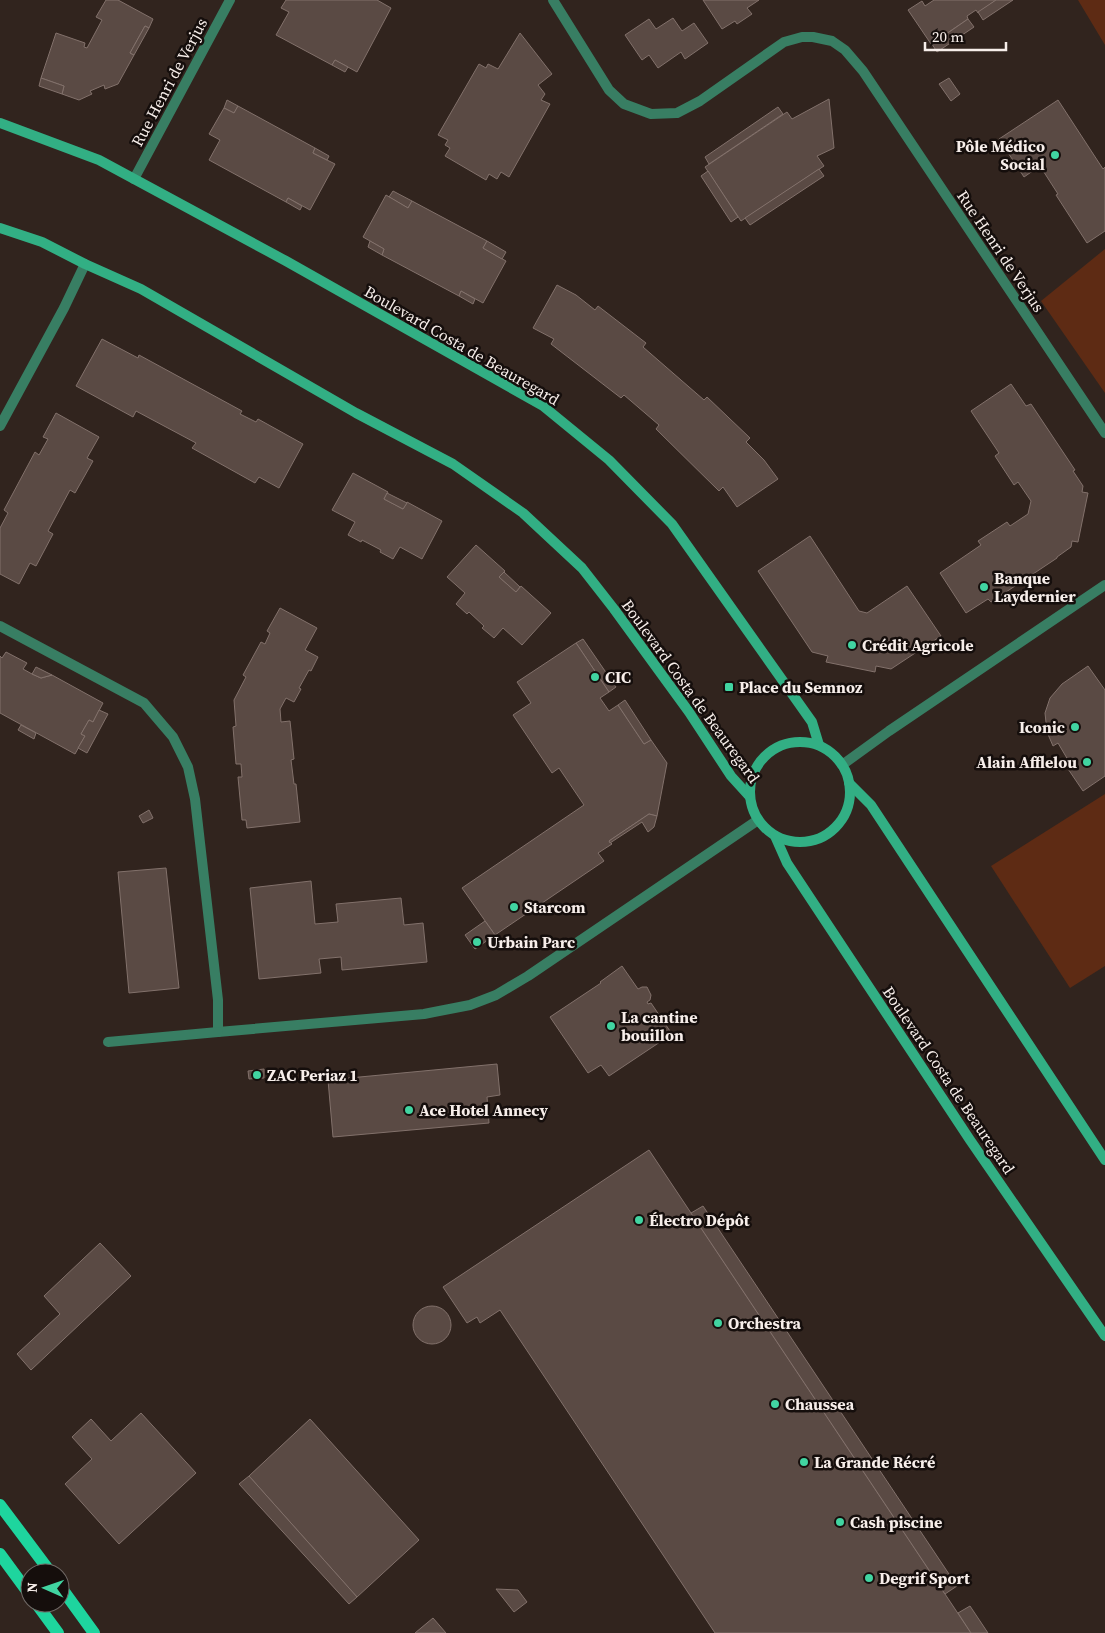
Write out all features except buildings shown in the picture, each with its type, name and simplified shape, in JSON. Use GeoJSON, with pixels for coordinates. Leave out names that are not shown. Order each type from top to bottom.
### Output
{"type":"FeatureCollection","features":[{"type":"Feature","properties":{"kind":"main road"},"geometry":{"type":"LineString","coordinates":[[0,1506],[43,1563]]}},
{"type":"Feature","properties":{"kind":"main road"},"geometry":{"type":"LineString","coordinates":[[0,1554],[20,1581]]}},
{"type":"Feature","properties":{"kind":"main road"},"geometry":{"type":"LineString","coordinates":[[70,1600],[94,1633]]}},
{"type":"Feature","properties":{"kind":"main road"},"geometry":{"type":"LineString","coordinates":[[43,1613],[58,1633]]}},
{"type":"Feature","properties":{"kind":"street","name":"Rue Henri de Verjus"},"geometry":{"type":"LineString","coordinates":[[134,179],[230,0]]}},
{"type":"Feature","properties":{"kind":"street","name":"Rue Henri de Verjus"},"geometry":{"type":"LineString","coordinates":[[553,0],[609,90],[624,104],[651,114],[677,113],[692,105],[784,42],[802,37],[813,37],[832,41],[845,50],[863,72],[1105,433]]}},
{"type":"Feature","properties":{"kind":"street","name":"Boulevard Costa de Beauregard"},"geometry":{"type":"LineString","coordinates":[[0,123],[99,160],[295,266],[543,406],[609,460],[672,524],[812,722],[819,745]]}},
{"type":"Feature","properties":{"kind":"street","name":"Boulevard Costa de Beauregard"},"geometry":{"type":"LineString","coordinates":[[0,228],[42,242],[141,290],[356,413],[453,464],[523,513],[582,568],[689,712],[731,776],[750,797]]}},
{"type":"Feature","properties":{"kind":"street"},"geometry":{"type":"LineString","coordinates":[[0,426],[86,264]]}},
{"type":"Feature","properties":{"kind":"street"},"geometry":{"type":"LineString","coordinates":[[842,765],[889,731],[1105,585]]}},
{"type":"Feature","properties":{"kind":"street"},"geometry":{"type":"LineString","coordinates":[[0,626],[144,703],[173,737],[188,767],[195,799],[218,1000],[218,1032]]}},
{"type":"Feature","properties":{"kind":"street","name":"Boulevard Costa de Beauregard"},"geometry":{"type":"LineString","coordinates":[[802,741],[819,745],[832,753],[842,765],[849,783],[850,798],[846,813],[838,826],[826,835],[801,842],[787,841],[775,836],[758,820],[750,797],[750,784],[754,771],[761,760],[771,751],[786,744],[802,741]]}},
{"type":"Feature","properties":{"kind":"street","name":"Boulevard Costa de Beauregard"},"geometry":{"type":"LineString","coordinates":[[849,783],[871,806],[1105,1160]]}},
{"type":"Feature","properties":{"kind":"street"},"geometry":{"type":"LineString","coordinates":[[108,1042],[424,1014],[470,1005],[496,995],[545,965],[758,820]]}},
{"type":"Feature","properties":{"kind":"street","name":"Boulevard Costa de Beauregard"},"geometry":{"type":"LineString","coordinates":[[775,836],[787,863],[970,1140],[1105,1336]]}},
{"type":"Feature","properties":{"kind":"shaded area"},"geometry":{"type":"Polygon","coordinates":[[[1078,0],[1105,0],[1105,45],[1078,0]]]}},
{"type":"Feature","properties":{"kind":"shaded area"},"geometry":{"type":"Polygon","coordinates":[[[1105,249],[1105,393],[1041,301],[1105,249]]]}},
{"type":"Feature","properties":{"kind":"shaded area"},"geometry":{"type":"Polygon","coordinates":[[[1105,794],[1105,966],[1070,988],[991,866],[1105,794]]]}},
{"type":"Feature","properties":{"kind":"place","name":"Pôle Médico Social"},"geometry":{"type":"Point","coordinates":[1055,155]}},
{"type":"Feature","properties":{"kind":"place","name":"Banque Laydernier"},"geometry":{"type":"Point","coordinates":[984,587]}},
{"type":"Feature","properties":{"kind":"place","name":"Crédit Agricole"},"geometry":{"type":"Point","coordinates":[852,645]}},
{"type":"Feature","properties":{"kind":"place","name":"CIC"},"geometry":{"type":"Point","coordinates":[595,677]}},
{"type":"Feature","properties":{"kind":"place","name":"Place du Semnoz"},"geometry":{"type":"Point","coordinates":[729,687]}},
{"type":"Feature","properties":{"kind":"place","name":"Iconic"},"geometry":{"type":"Point","coordinates":[1075,727]}},
{"type":"Feature","properties":{"kind":"place","name":"Alain Afflelou"},"geometry":{"type":"Point","coordinates":[1087,762]}},
{"type":"Feature","properties":{"kind":"place","name":"Starcom"},"geometry":{"type":"Point","coordinates":[514,907]}},
{"type":"Feature","properties":{"kind":"place","name":"Urbain Parc"},"geometry":{"type":"Point","coordinates":[477,942]}},
{"type":"Feature","properties":{"kind":"place","name":"La cantine bouillon"},"geometry":{"type":"Point","coordinates":[611,1026]}},
{"type":"Feature","properties":{"kind":"place","name":"ZAC Periaz 1"},"geometry":{"type":"Point","coordinates":[257,1075]}},
{"type":"Feature","properties":{"kind":"place","name":"Ace Hotel Annecy"},"geometry":{"type":"Point","coordinates":[409,1110]}},
{"type":"Feature","properties":{"kind":"place","name":"Électro Dépôt"},"geometry":{"type":"Point","coordinates":[639,1220]}},
{"type":"Feature","properties":{"kind":"place","name":"Orchestra"},"geometry":{"type":"Point","coordinates":[718,1323]}},
{"type":"Feature","properties":{"kind":"place","name":"Chaussea"},"geometry":{"type":"Point","coordinates":[775,1404]}},
{"type":"Feature","properties":{"kind":"place","name":"La Grande Récré"},"geometry":{"type":"Point","coordinates":[804,1462]}},
{"type":"Feature","properties":{"kind":"place","name":"Cash piscine"},"geometry":{"type":"Point","coordinates":[840,1522]}},
{"type":"Feature","properties":{"kind":"place","name":"Degrif Sport"},"geometry":{"type":"Point","coordinates":[869,1578]}}]}
